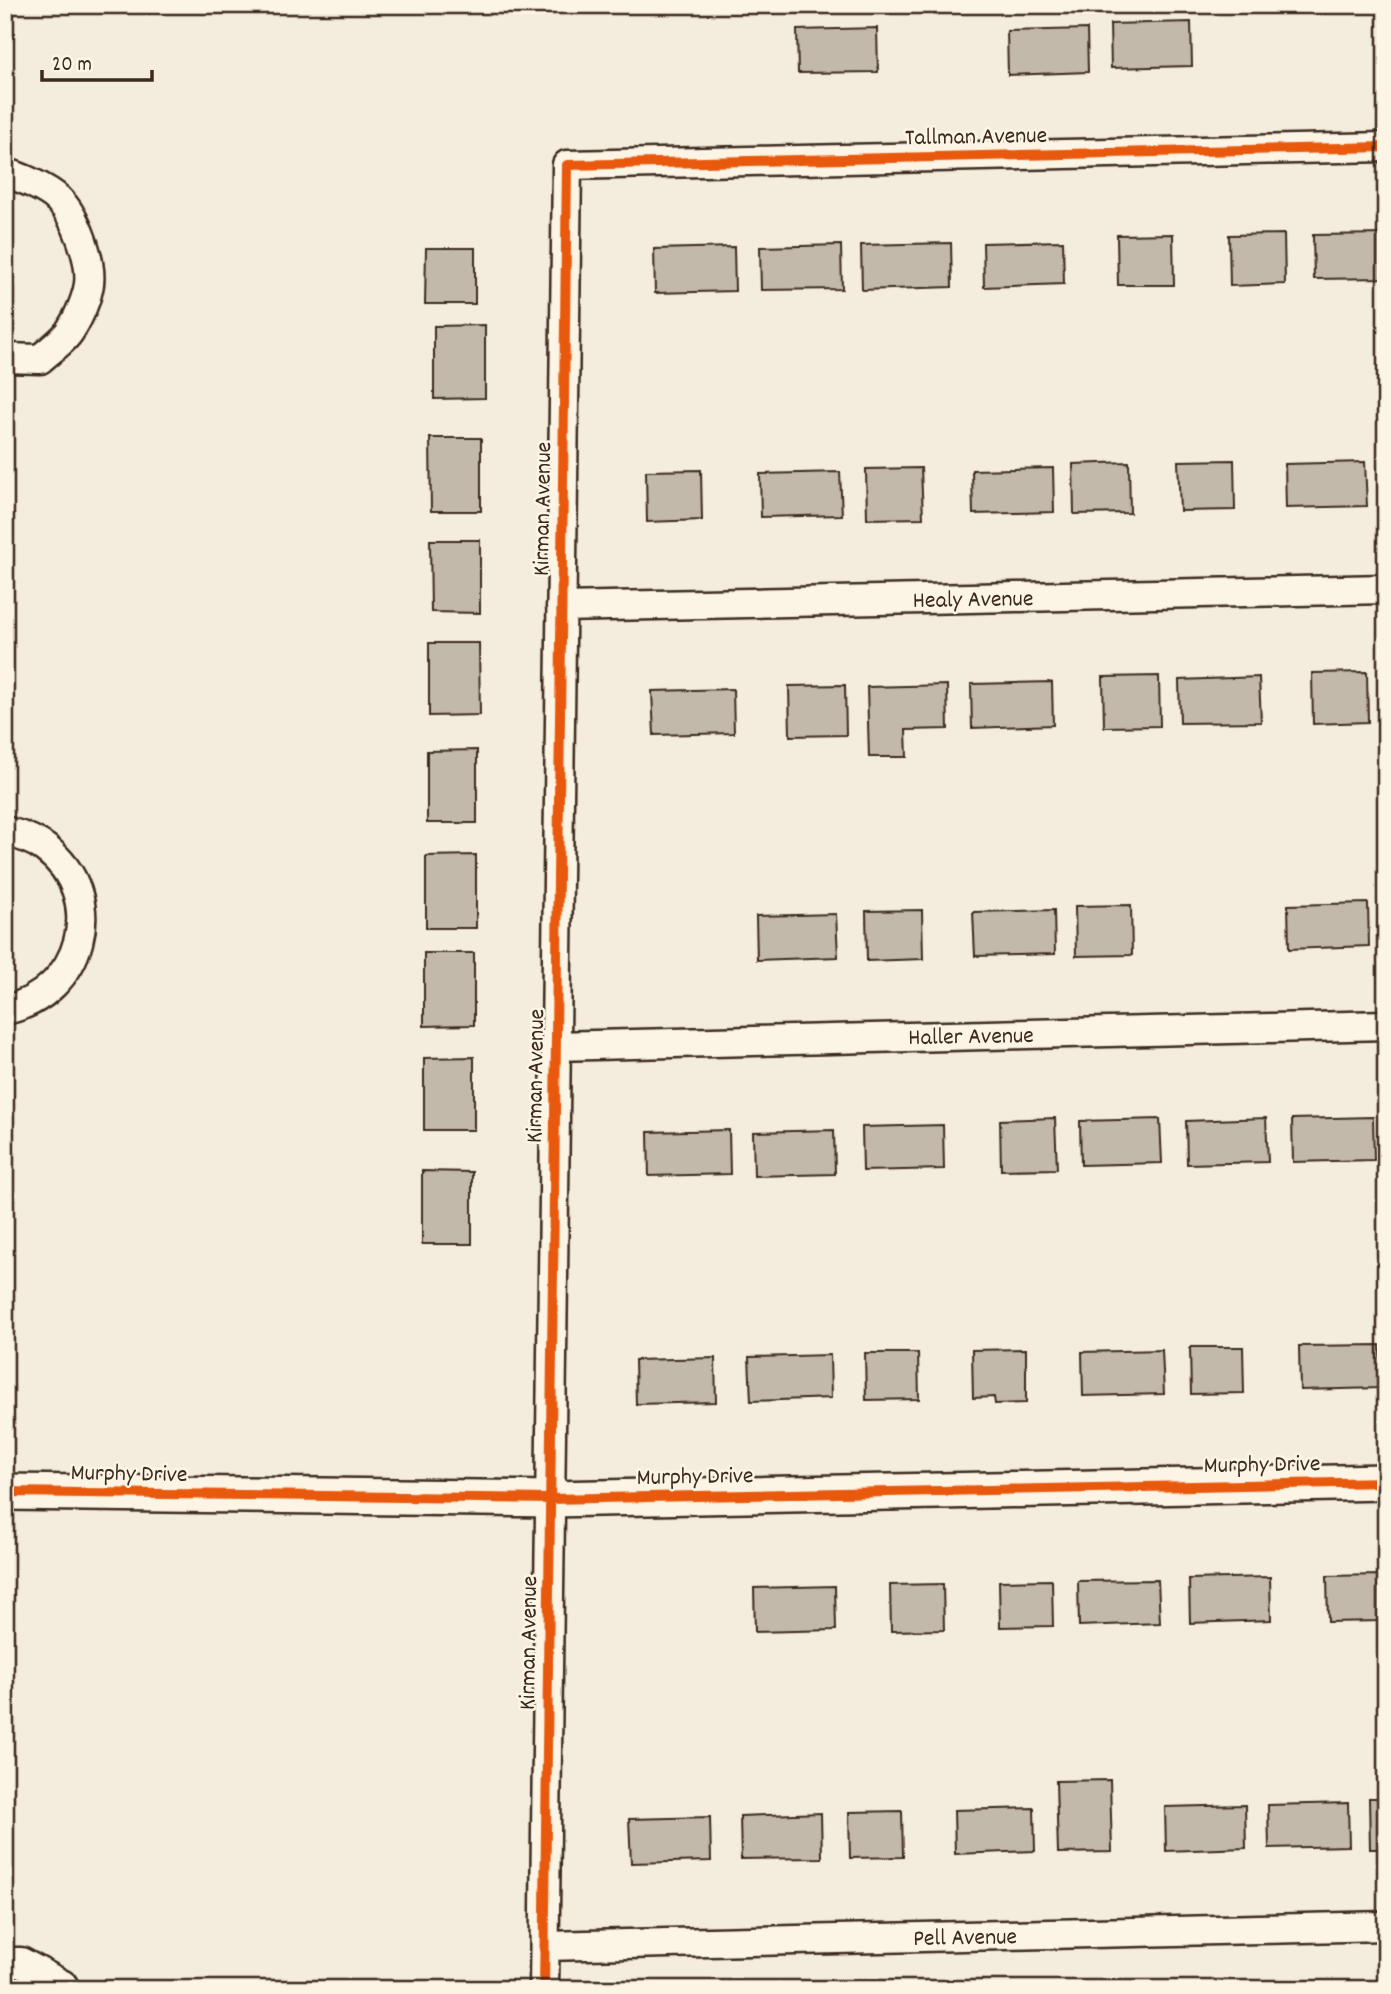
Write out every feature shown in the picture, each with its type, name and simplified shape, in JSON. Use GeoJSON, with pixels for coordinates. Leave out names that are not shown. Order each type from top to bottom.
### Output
{"type":"FeatureCollection","features":[{"type":"Feature","properties":{"kind":"street","name":"Tallman Avenue"},"geometry":{"type":"LineString","coordinates":[[567,165],[1386,147]]}},
{"type":"Feature","properties":{"kind":"street","name":"Kirman Avenue"},"geometry":{"type":"LineString","coordinates":[[544,1989],[567,165]]}},
{"type":"Feature","properties":{"kind":"street"},"geometry":{"type":"LineString","coordinates":[[5,173],[16,175],[57,197],[74,219],[83,242],[89,282],[81,309],[70,332],[40,359],[5,358]]}},
{"type":"Feature","properties":{"kind":"street","name":"Healy Avenue"},"geometry":{"type":"LineString","coordinates":[[561,607],[1386,589]]}},
{"type":"Feature","properties":{"kind":"street"},"geometry":{"type":"LineString","coordinates":[[5,831],[25,836],[45,848],[60,863],[73,881],[80,902],[82,925],[78,946],[69,966],[55,984],[38,998],[5,1010]]}},
{"type":"Feature","properties":{"kind":"street","name":"Haller Avenue"},"geometry":{"type":"LineString","coordinates":[[555,1046],[1386,1025]]}},
{"type":"Feature","properties":{"kind":"street","name":"Murphy Drive"},"geometry":{"type":"LineString","coordinates":[[5,1492],[550,1499],[1386,1482]]}},
{"type":"Feature","properties":{"kind":"street","name":"Pell Avenue"},"geometry":{"type":"LineString","coordinates":[[545,1946],[1386,1926]]}},
{"type":"Feature","properties":{"kind":"street"},"geometry":{"type":"LineString","coordinates":[[5,1962],[20,1962],[63,1985],[65,1989]]}},
{"type":"Feature","properties":{"kind":"building"},"geometry":{"type":"Polygon","coordinates":[[[1191,22],[1192,66],[1111,68],[1110,24],[1191,22]]]}},
{"type":"Feature","properties":{"kind":"building"},"geometry":{"type":"Polygon","coordinates":[[[877,28],[878,72],[798,73],[797,30],[877,28]]]}},
{"type":"Feature","properties":{"kind":"building"},"geometry":{"type":"Polygon","coordinates":[[[1087,29],[1088,72],[1008,75],[1007,31],[1087,29]]]}},
{"type":"Feature","properties":{"kind":"building"},"geometry":{"type":"Polygon","coordinates":[[[1173,234],[1174,285],[1118,285],[1117,235],[1173,234]]]}},
{"type":"Feature","properties":{"kind":"building"},"geometry":{"type":"Polygon","coordinates":[[[1284,234],[1285,284],[1230,286],[1229,235],[1284,234]]]}},
{"type":"Feature","properties":{"kind":"building"},"geometry":{"type":"Polygon","coordinates":[[[1386,234],[1386,278],[1314,279],[1313,235],[1386,234]]]}},
{"type":"Feature","properties":{"kind":"building"},"geometry":{"type":"Polygon","coordinates":[[[1063,241],[1064,284],[984,287],[983,243],[1063,241]]]}},
{"type":"Feature","properties":{"kind":"building"},"geometry":{"type":"Polygon","coordinates":[[[951,243],[952,287],[862,290],[861,245],[951,243]]]}},
{"type":"Feature","properties":{"kind":"building"},"geometry":{"type":"Polygon","coordinates":[[[841,245],[842,289],[761,290],[760,247],[841,245]]]}},
{"type":"Feature","properties":{"kind":"building"},"geometry":{"type":"Polygon","coordinates":[[[734,247],[735,291],[655,293],[654,249],[734,247]]]}},
{"type":"Feature","properties":{"kind":"building"},"geometry":{"type":"Polygon","coordinates":[[[426,248],[475,248],[475,304],[425,304],[426,248]]]}},
{"type":"Feature","properties":{"kind":"building"},"geometry":{"type":"Polygon","coordinates":[[[485,325],[485,398],[434,399],[434,326],[485,325]]]}},
{"type":"Feature","properties":{"kind":"building"},"geometry":{"type":"Polygon","coordinates":[[[430,438],[481,438],[481,511],[431,511],[430,438]]]}},
{"type":"Feature","properties":{"kind":"building"},"geometry":{"type":"Polygon","coordinates":[[[1234,460],[1235,510],[1180,511],[1178,461],[1234,460]]]}},
{"type":"Feature","properties":{"kind":"building"},"geometry":{"type":"Polygon","coordinates":[[[1129,462],[1130,513],[1074,514],[1073,464],[1129,462]]]}},
{"type":"Feature","properties":{"kind":"building"},"geometry":{"type":"Polygon","coordinates":[[[1365,462],[1367,506],[1286,508],[1285,464],[1365,462]]]}},
{"type":"Feature","properties":{"kind":"building"},"geometry":{"type":"Polygon","coordinates":[[[921,468],[923,518],[867,519],[866,469],[921,468]]]}},
{"type":"Feature","properties":{"kind":"building"},"geometry":{"type":"Polygon","coordinates":[[[1053,468],[1054,512],[973,514],[972,470],[1053,468]]]}},
{"type":"Feature","properties":{"kind":"building"},"geometry":{"type":"Polygon","coordinates":[[[701,470],[702,520],[647,522],[646,471],[701,470]]]}},
{"type":"Feature","properties":{"kind":"building"},"geometry":{"type":"Polygon","coordinates":[[[840,472],[842,515],[761,517],[760,474],[840,472]]]}},
{"type":"Feature","properties":{"kind":"building"},"geometry":{"type":"Polygon","coordinates":[[[430,540],[480,540],[480,613],[431,612],[430,540]]]}},
{"type":"Feature","properties":{"kind":"building"},"geometry":{"type":"Polygon","coordinates":[[[429,643],[479,643],[480,715],[429,716],[429,643]]]}},
{"type":"Feature","properties":{"kind":"building"},"geometry":{"type":"Polygon","coordinates":[[[1367,672],[1368,722],[1313,724],[1312,673],[1367,672]]]}},
{"type":"Feature","properties":{"kind":"building"},"geometry":{"type":"Polygon","coordinates":[[[1159,676],[1160,726],[1104,727],[1103,677],[1159,676]]]}},
{"type":"Feature","properties":{"kind":"building"},"geometry":{"type":"Polygon","coordinates":[[[1259,677],[1261,722],[1180,723],[1179,680],[1259,677]]]}},
{"type":"Feature","properties":{"kind":"building"},"geometry":{"type":"Polygon","coordinates":[[[1052,682],[1053,725],[972,728],[971,684],[1052,682]]]}},
{"type":"Feature","properties":{"kind":"building"},"geometry":{"type":"Polygon","coordinates":[[[845,685],[846,735],[790,736],[789,686],[845,685]]]}},
{"type":"Feature","properties":{"kind":"building"},"geometry":{"type":"Polygon","coordinates":[[[947,685],[948,729],[906,730],[907,757],[869,757],[867,687],[947,685]]]}},
{"type":"Feature","properties":{"kind":"building"},"geometry":{"type":"Polygon","coordinates":[[[733,689],[734,733],[654,735],[652,691],[733,689]]]}},
{"type":"Feature","properties":{"kind":"building"},"geometry":{"type":"Polygon","coordinates":[[[477,750],[477,823],[427,823],[427,751],[477,750]]]}},
{"type":"Feature","properties":{"kind":"building"},"geometry":{"type":"Polygon","coordinates":[[[476,855],[476,928],[426,928],[426,856],[476,855]]]}},
{"type":"Feature","properties":{"kind":"building"},"geometry":{"type":"Polygon","coordinates":[[[1368,903],[1369,946],[1289,949],[1288,905],[1368,903]]]}},
{"type":"Feature","properties":{"kind":"building"},"geometry":{"type":"Polygon","coordinates":[[[1131,905],[1132,955],[1076,956],[1075,906],[1131,905]]]}},
{"type":"Feature","properties":{"kind":"building"},"geometry":{"type":"Polygon","coordinates":[[[922,910],[923,959],[867,961],[866,911],[922,910]]]}},
{"type":"Feature","properties":{"kind":"building"},"geometry":{"type":"Polygon","coordinates":[[[1054,910],[1055,954],[975,956],[973,912],[1054,910]]]}},
{"type":"Feature","properties":{"kind":"building"},"geometry":{"type":"Polygon","coordinates":[[[836,914],[838,957],[757,960],[756,916],[836,914]]]}},
{"type":"Feature","properties":{"kind":"building"},"geometry":{"type":"Polygon","coordinates":[[[424,953],[474,953],[474,1025],[424,1026],[424,953]]]}},
{"type":"Feature","properties":{"kind":"building"},"geometry":{"type":"Polygon","coordinates":[[[474,1057],[474,1130],[424,1130],[424,1058],[474,1057]]]}},
{"type":"Feature","properties":{"kind":"building"},"geometry":{"type":"Polygon","coordinates":[[[1373,1117],[1374,1160],[1293,1162],[1292,1119],[1373,1117]]]}},
{"type":"Feature","properties":{"kind":"building"},"geometry":{"type":"Polygon","coordinates":[[[1055,1118],[1057,1169],[1001,1170],[1000,1120],[1055,1118]]]}},
{"type":"Feature","properties":{"kind":"building"},"geometry":{"type":"Polygon","coordinates":[[[1266,1118],[1268,1162],[1187,1164],[1186,1121],[1266,1118]]]}},
{"type":"Feature","properties":{"kind":"building"},"geometry":{"type":"Polygon","coordinates":[[[1160,1119],[1162,1163],[1081,1165],[1080,1121],[1160,1119]]]}},
{"type":"Feature","properties":{"kind":"building"},"geometry":{"type":"Polygon","coordinates":[[[943,1125],[944,1169],[863,1171],[862,1127],[943,1125]]]}},
{"type":"Feature","properties":{"kind":"building"},"geometry":{"type":"Polygon","coordinates":[[[729,1130],[730,1174],[649,1176],[648,1132],[729,1130]]]}},
{"type":"Feature","properties":{"kind":"building"},"geometry":{"type":"Polygon","coordinates":[[[834,1130],[835,1174],[754,1176],[753,1132],[834,1130]]]}},
{"type":"Feature","properties":{"kind":"building"},"geometry":{"type":"Polygon","coordinates":[[[422,1171],[472,1172],[472,1244],[422,1244],[422,1171]]]}},
{"type":"Feature","properties":{"kind":"building"},"geometry":{"type":"Polygon","coordinates":[[[1380,1345],[1381,1388],[1300,1390],[1299,1346],[1380,1345]]]}},
{"type":"Feature","properties":{"kind":"building"},"geometry":{"type":"Polygon","coordinates":[[[1190,1347],[1243,1347],[1244,1393],[1191,1394],[1190,1347]]]}},
{"type":"Feature","properties":{"kind":"building"},"geometry":{"type":"Polygon","coordinates":[[[1026,1349],[1026,1403],[995,1404],[994,1397],[973,1398],[972,1350],[1026,1349]]]}},
{"type":"Feature","properties":{"kind":"building"},"geometry":{"type":"Polygon","coordinates":[[[1162,1350],[1164,1394],[1083,1396],[1082,1352],[1162,1350]]]}},
{"type":"Feature","properties":{"kind":"building"},"geometry":{"type":"Polygon","coordinates":[[[865,1353],[918,1353],[919,1399],[866,1400],[865,1353]]]}},
{"type":"Feature","properties":{"kind":"building"},"geometry":{"type":"Polygon","coordinates":[[[830,1355],[831,1398],[751,1401],[749,1357],[830,1355]]]}},
{"type":"Feature","properties":{"kind":"building"},"geometry":{"type":"Polygon","coordinates":[[[715,1358],[716,1402],[636,1404],[635,1360],[715,1358]]]}},
{"type":"Feature","properties":{"kind":"building"},"geometry":{"type":"Polygon","coordinates":[[[1380,1575],[1381,1621],[1328,1622],[1327,1576],[1380,1575]]]}},
{"type":"Feature","properties":{"kind":"building"},"geometry":{"type":"Polygon","coordinates":[[[1270,1577],[1271,1620],[1190,1623],[1189,1579],[1270,1577]]]}},
{"type":"Feature","properties":{"kind":"building"},"geometry":{"type":"Polygon","coordinates":[[[1052,1580],[1053,1626],[1000,1627],[999,1581],[1052,1580]]]}},
{"type":"Feature","properties":{"kind":"building"},"geometry":{"type":"Polygon","coordinates":[[[1158,1580],[1160,1623],[1079,1626],[1078,1581],[1158,1580]]]}},
{"type":"Feature","properties":{"kind":"building"},"geometry":{"type":"Polygon","coordinates":[[[943,1584],[944,1630],[891,1631],[890,1585],[943,1584]]]}},
{"type":"Feature","properties":{"kind":"building"},"geometry":{"type":"Polygon","coordinates":[[[835,1586],[836,1630],[755,1632],[754,1588],[835,1586]]]}},
{"type":"Feature","properties":{"kind":"building"},"geometry":{"type":"Polygon","coordinates":[[[1110,1780],[1112,1852],[1058,1853],[1056,1781],[1110,1780]]]}},
{"type":"Feature","properties":{"kind":"building"},"geometry":{"type":"Polygon","coordinates":[[[1369,1798],[1386,1798],[1386,1849],[1370,1849],[1369,1798]]]}},
{"type":"Feature","properties":{"kind":"building"},"geometry":{"type":"Polygon","coordinates":[[[1348,1803],[1349,1846],[1269,1848],[1268,1805],[1348,1803]]]}},
{"type":"Feature","properties":{"kind":"building"},"geometry":{"type":"Polygon","coordinates":[[[1245,1805],[1246,1848],[1166,1851],[1165,1807],[1245,1805]]]}},
{"type":"Feature","properties":{"kind":"building"},"geometry":{"type":"Polygon","coordinates":[[[1034,1808],[1035,1851],[955,1854],[954,1810],[1034,1808]]]}},
{"type":"Feature","properties":{"kind":"building"},"geometry":{"type":"Polygon","coordinates":[[[902,1811],[903,1857],[850,1858],[849,1812],[902,1811]]]}},
{"type":"Feature","properties":{"kind":"building"},"geometry":{"type":"Polygon","coordinates":[[[821,1813],[822,1858],[741,1859],[740,1816],[821,1813]]]}},
{"type":"Feature","properties":{"kind":"building"},"geometry":{"type":"Polygon","coordinates":[[[710,1817],[711,1861],[631,1863],[629,1819],[710,1817]]]}},
{"type":"Feature","properties":{"kind":"cycle path"},"geometry":{"type":"LineString","coordinates":[[544,1989],[567,165],[1386,147]]}},
{"type":"Feature","properties":{"kind":"cycle path"},"geometry":{"type":"LineString","coordinates":[[5,1492],[550,1499],[1386,1482]]}}]}
